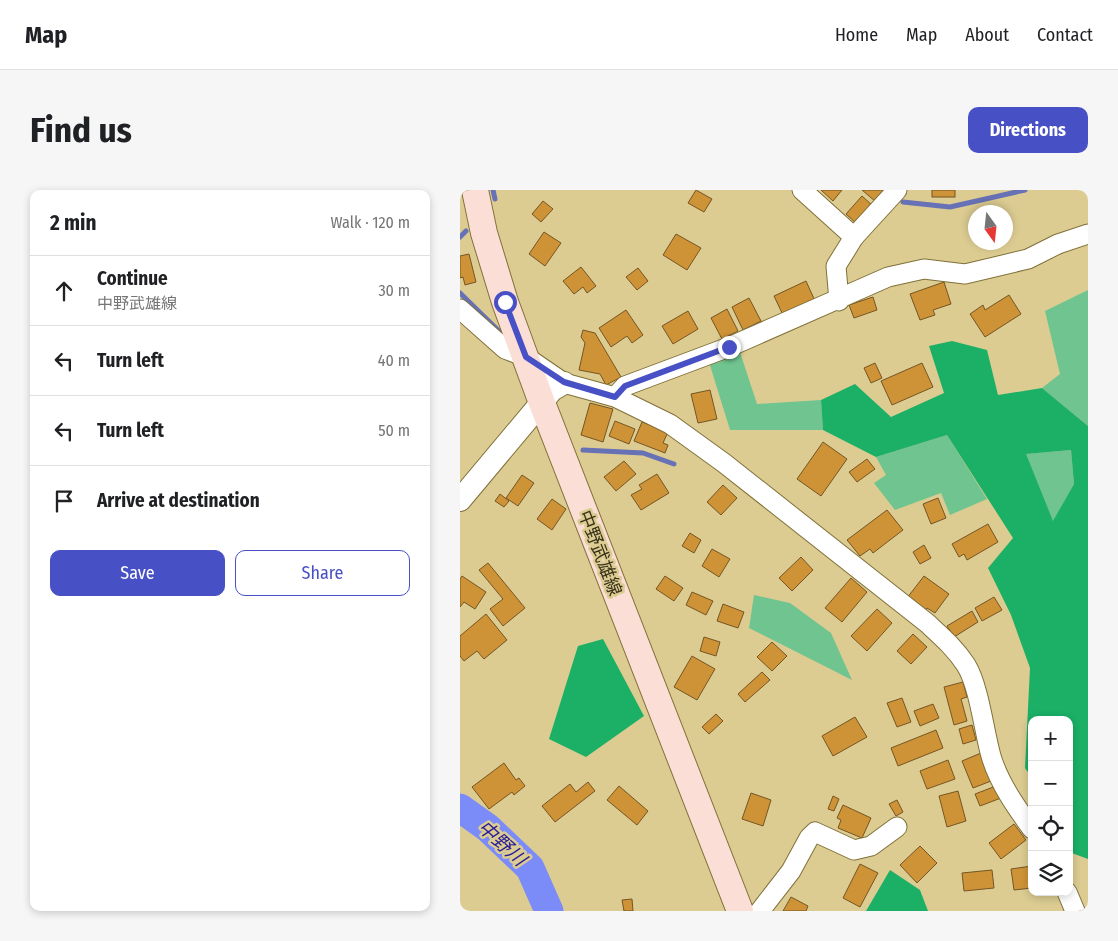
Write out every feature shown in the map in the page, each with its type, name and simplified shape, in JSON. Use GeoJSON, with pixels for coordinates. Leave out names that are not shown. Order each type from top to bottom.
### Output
{"type":"FeatureCollection","features":[{"type":"Feature","properties":{"kind":"main road","name":"中野武雄線"},"geometry":{"type":"LineString","coordinates":[[475,190],[484,233],[505,302],[516,353],[542,403],[740,911]]}},
{"type":"Feature","properties":{"kind":"street"},"geometry":{"type":"LineString","coordinates":[[802,190],[854,237]]}},
{"type":"Feature","properties":{"kind":"street"},"geometry":{"type":"LineString","coordinates":[[839,301],[836,266],[854,237],[897,190]]}},
{"type":"Feature","properties":{"kind":"street"},"geometry":{"type":"LineString","coordinates":[[615,397],[625,386],[729,347],[839,301],[888,277],[924,270],[965,274],[1028,259],[1058,244],[1088,234]]}},
{"type":"Feature","properties":{"kind":"street"},"geometry":{"type":"LineString","coordinates":[[460,309],[516,353],[564,382],[615,397],[670,424],[724,463],[927,623],[952,646],[967,666],[973,682],[992,759],[1010,798],[1028,823]]}},
{"type":"Feature","properties":{"kind":"street"},"geometry":{"type":"LineString","coordinates":[[460,500],[552,390],[564,382]]}},
{"type":"Feature","properties":{"kind":"street"},"geometry":{"type":"LineString","coordinates":[[760,911],[791,870],[809,838],[815,832],[854,850],[871,846],[897,827]]}},
{"type":"Feature","properties":{"kind":"street"},"geometry":{"type":"LineString","coordinates":[[1069,896],[1075,911]]}},
{"type":"Feature","properties":{"kind":"green space"},"geometry":{"type":"Polygon","coordinates":[[[1088,290],[1088,426],[1042,388],[1060,374],[1045,311],[1088,290]]]}},
{"type":"Feature","properties":{"kind":"green space"},"geometry":{"type":"Polygon","coordinates":[[[952,341],[987,350],[998,395],[1042,388],[1088,426],[1088,859],[1073,853],[1073,716],[1028,716],[1028,772],[1025,768],[1030,668],[1011,615],[988,568],[1013,538],[947,435],[876,457],[823,430],[821,400],[855,384],[891,417],[944,393],[929,346],[952,341]],[[1071,450],[1026,454],[1053,521],[1074,484],[1071,450]]]}},
{"type":"Feature","properties":{"kind":"green space"},"geometry":{"type":"Polygon","coordinates":[[[739,349],[757,404],[821,400],[823,430],[730,430],[709,362],[739,349]]]}},
{"type":"Feature","properties":{"kind":"green space"},"geometry":{"type":"Polygon","coordinates":[[[947,435],[987,499],[950,515],[941,493],[895,510],[874,483],[886,475],[876,457],[947,435]]]}},
{"type":"Feature","properties":{"kind":"green space"},"geometry":{"type":"Polygon","coordinates":[[[1071,450],[1074,484],[1053,522],[1025,454],[1071,450]]]}},
{"type":"Feature","properties":{"kind":"green space"},"geometry":{"type":"Polygon","coordinates":[[[754,595],[790,603],[831,633],[852,680],[749,628],[754,595]]]}},
{"type":"Feature","properties":{"kind":"green space"},"geometry":{"type":"Polygon","coordinates":[[[603,639],[644,716],[586,757],[549,739],[578,646],[603,639]]]}},
{"type":"Feature","properties":{"kind":"green space"},"geometry":{"type":"Polygon","coordinates":[[[890,870],[920,890],[928,911],[866,911],[890,870]]]}},
{"type":"Feature","properties":{"kind":"building"},"geometry":{"type":"Polygon","coordinates":[[[696,190],[712,199],[704,212],[688,203],[696,190]]]}},
{"type":"Feature","properties":{"kind":"building"},"geometry":{"type":"Polygon","coordinates":[[[821,190],[842,190],[833,201],[821,190]]]}},
{"type":"Feature","properties":{"kind":"building"},"geometry":{"type":"Polygon","coordinates":[[[862,190],[887,190],[876,202],[862,190]]]}},
{"type":"Feature","properties":{"kind":"building"},"geometry":{"type":"Polygon","coordinates":[[[932,190],[955,190],[955,197],[932,197],[932,190]]]}},
{"type":"Feature","properties":{"kind":"building"},"geometry":{"type":"Polygon","coordinates":[[[862,196],[873,206],[857,224],[846,214],[862,196]]]}},
{"type":"Feature","properties":{"kind":"building"},"geometry":{"type":"Polygon","coordinates":[[[543,201],[553,209],[541,222],[532,214],[543,201]]]}},
{"type":"Feature","properties":{"kind":"building"},"geometry":{"type":"Polygon","coordinates":[[[544,232],[561,243],[545,266],[529,254],[544,232]]]}},
{"type":"Feature","properties":{"kind":"building"},"geometry":{"type":"Polygon","coordinates":[[[676,234],[701,248],[687,270],[663,255],[676,234]]]}},
{"type":"Feature","properties":{"kind":"building"},"geometry":{"type":"Polygon","coordinates":[[[469,254],[476,282],[465,285],[463,277],[460,278],[460,256],[469,254]]]}},
{"type":"Feature","properties":{"kind":"building"},"geometry":{"type":"Polygon","coordinates":[[[581,267],[596,286],[587,293],[583,287],[574,294],[563,281],[581,267]]]}},
{"type":"Feature","properties":{"kind":"building"},"geometry":{"type":"Polygon","coordinates":[[[638,268],[648,281],[637,290],[626,277],[638,268]]]}},
{"type":"Feature","properties":{"kind":"building"},"geometry":{"type":"Polygon","coordinates":[[[806,281],[815,301],[783,315],[774,296],[806,281]]]}},
{"type":"Feature","properties":{"kind":"building"},"geometry":{"type":"Polygon","coordinates":[[[944,282],[951,304],[933,310],[935,315],[920,320],[910,294],[944,282]]]}},
{"type":"Feature","properties":{"kind":"building"},"geometry":{"type":"Polygon","coordinates":[[[1009,295],[1021,314],[985,337],[970,314],[983,305],[985,310],[1009,295]]]}},
{"type":"Feature","properties":{"kind":"building"},"geometry":{"type":"Polygon","coordinates":[[[873,297],[877,310],[854,318],[849,305],[873,297]]]}},
{"type":"Feature","properties":{"kind":"building"},"geometry":{"type":"Polygon","coordinates":[[[749,298],[761,321],[743,330],[732,307],[749,298]]]}},
{"type":"Feature","properties":{"kind":"building"},"geometry":{"type":"Polygon","coordinates":[[[727,309],[738,331],[722,339],[711,318],[727,309]]]}},
{"type":"Feature","properties":{"kind":"building"},"geometry":{"type":"Polygon","coordinates":[[[626,310],[643,335],[632,343],[627,336],[611,347],[599,328],[626,310]]]}},
{"type":"Feature","properties":{"kind":"building"},"geometry":{"type":"Polygon","coordinates":[[[688,311],[698,329],[673,344],[662,326],[688,311]]]}},
{"type":"Feature","properties":{"kind":"building"},"geometry":{"type":"Polygon","coordinates":[[[583,330],[595,333],[621,377],[606,385],[600,374],[579,370],[585,343],[581,337],[583,330]]]}},
{"type":"Feature","properties":{"kind":"building"},"geometry":{"type":"Polygon","coordinates":[[[875,363],[882,378],[871,383],[864,368],[875,363]]]}},
{"type":"Feature","properties":{"kind":"building"},"geometry":{"type":"Polygon","coordinates":[[[922,363],[933,387],[892,405],[881,381],[922,363]]]}},
{"type":"Feature","properties":{"kind":"building"},"geometry":{"type":"Polygon","coordinates":[[[710,390],[717,419],[698,423],[691,394],[710,390]]]}},
{"type":"Feature","properties":{"kind":"building"},"geometry":{"type":"Polygon","coordinates":[[[590,403],[613,409],[603,442],[581,435],[590,403]]]}},
{"type":"Feature","properties":{"kind":"building"},"geometry":{"type":"Polygon","coordinates":[[[615,421],[635,429],[629,444],[609,436],[615,421]]]}},
{"type":"Feature","properties":{"kind":"building"},"geometry":{"type":"Polygon","coordinates":[[[642,422],[668,432],[663,443],[668,445],[665,453],[634,441],[642,422]]]}},
{"type":"Feature","properties":{"kind":"building"},"geometry":{"type":"Polygon","coordinates":[[[823,442],[847,459],[821,496],[797,479],[823,442]]]}},
{"type":"Feature","properties":{"kind":"building"},"geometry":{"type":"Polygon","coordinates":[[[867,459],[875,469],[857,482],[849,472],[867,459]]]}},
{"type":"Feature","properties":{"kind":"building"},"geometry":{"type":"Polygon","coordinates":[[[624,461],[636,474],[616,491],[604,477],[624,461]]]}},
{"type":"Feature","properties":{"kind":"building"},"geometry":{"type":"Polygon","coordinates":[[[657,474],[669,493],[641,510],[631,495],[642,489],[639,485],[657,474]]]}},
{"type":"Feature","properties":{"kind":"building"},"geometry":{"type":"Polygon","coordinates":[[[522,475],[534,483],[518,506],[506,498],[522,475]]]}},
{"type":"Feature","properties":{"kind":"building"},"geometry":{"type":"Polygon","coordinates":[[[723,485],[737,498],[721,515],[707,502],[723,485]]]}},
{"type":"Feature","properties":{"kind":"building"},"geometry":{"type":"Polygon","coordinates":[[[500,494],[509,501],[504,507],[495,501],[500,494]]]}},
{"type":"Feature","properties":{"kind":"building"},"geometry":{"type":"Polygon","coordinates":[[[938,498],[946,518],[931,524],[923,504],[938,498]]]}},
{"type":"Feature","properties":{"kind":"building"},"geometry":{"type":"Polygon","coordinates":[[[552,499],[566,509],[552,530],[537,519],[552,499]]]}},
{"type":"Feature","properties":{"kind":"building"},"geometry":{"type":"Polygon","coordinates":[[[887,510],[903,530],[873,553],[870,549],[860,556],[847,540],[887,510]]]}},
{"type":"Feature","properties":{"kind":"building"},"geometry":{"type":"Polygon","coordinates":[[[988,524],[998,542],[967,560],[964,554],[959,557],[952,544],[988,524]]]}},
{"type":"Feature","properties":{"kind":"building"},"geometry":{"type":"Polygon","coordinates":[[[690,533],[701,540],[694,553],[682,546],[690,533]]]}},
{"type":"Feature","properties":{"kind":"building"},"geometry":{"type":"Polygon","coordinates":[[[924,545],[931,558],[920,564],[913,552],[924,545]]]}},
{"type":"Feature","properties":{"kind":"building"},"geometry":{"type":"Polygon","coordinates":[[[712,549],[730,559],[719,577],[702,566],[712,549]]]}},
{"type":"Feature","properties":{"kind":"building"},"geometry":{"type":"Polygon","coordinates":[[[801,557],[813,570],[792,591],[779,578],[801,557]]]}},
{"type":"Feature","properties":{"kind":"building"},"geometry":{"type":"Polygon","coordinates":[[[488,563],[525,608],[503,626],[490,609],[503,599],[479,570],[488,563]]]}},
{"type":"Feature","properties":{"kind":"building"},"geometry":{"type":"Polygon","coordinates":[[[462,576],[486,592],[475,609],[464,602],[460,607],[460,579],[462,576]]]}},
{"type":"Feature","properties":{"kind":"building"},"geometry":{"type":"Polygon","coordinates":[[[665,576],[683,588],[674,601],[656,589],[665,576]]]}},
{"type":"Feature","properties":{"kind":"building"},"geometry":{"type":"Polygon","coordinates":[[[924,576],[949,594],[935,613],[927,608],[925,611],[907,598],[924,576]]]}},
{"type":"Feature","properties":{"kind":"building"},"geometry":{"type":"Polygon","coordinates":[[[851,578],[867,592],[842,622],[825,608],[851,578]]]}},
{"type":"Feature","properties":{"kind":"building"},"geometry":{"type":"Polygon","coordinates":[[[692,592],[713,601],[706,615],[686,605],[692,592]]]}},
{"type":"Feature","properties":{"kind":"building"},"geometry":{"type":"Polygon","coordinates":[[[994,597],[1002,610],[982,621],[975,608],[994,597]]]}},
{"type":"Feature","properties":{"kind":"building"},"geometry":{"type":"Polygon","coordinates":[[[723,604],[744,612],[738,628],[717,621],[723,604]]]}},
{"type":"Feature","properties":{"kind":"building"},"geometry":{"type":"Polygon","coordinates":[[[877,609],[892,623],[867,651],[851,636],[877,609]]]}},
{"type":"Feature","properties":{"kind":"building"},"geometry":{"type":"Polygon","coordinates":[[[972,611],[978,622],[954,637],[947,626],[972,611]]]}},
{"type":"Feature","properties":{"kind":"building"},"geometry":{"type":"Polygon","coordinates":[[[486,614],[507,640],[484,659],[477,651],[464,661],[460,656],[460,636],[486,614]]]}},
{"type":"Feature","properties":{"kind":"building"},"geometry":{"type":"Polygon","coordinates":[[[913,634],[927,647],[911,664],[897,651],[913,634]]]}},
{"type":"Feature","properties":{"kind":"building"},"geometry":{"type":"Polygon","coordinates":[[[704,637],[720,642],[716,656],[700,651],[704,637]]]}},
{"type":"Feature","properties":{"kind":"building"},"geometry":{"type":"Polygon","coordinates":[[[772,642],[787,656],[772,671],[757,657],[772,642]]]}},
{"type":"Feature","properties":{"kind":"building"},"geometry":{"type":"Polygon","coordinates":[[[692,656],[715,669],[697,700],[674,687],[692,656]]]}},
{"type":"Feature","properties":{"kind":"building"},"geometry":{"type":"Polygon","coordinates":[[[762,672],[770,680],[745,702],[738,694],[762,672]]]}},
{"type":"Feature","properties":{"kind":"building"},"geometry":{"type":"Polygon","coordinates":[[[963,682],[967,697],[961,699],[967,721],[954,725],[944,687],[963,682]]]}},
{"type":"Feature","properties":{"kind":"building"},"geometry":{"type":"Polygon","coordinates":[[[902,698],[911,722],[897,727],[887,703],[902,698]]]}},
{"type":"Feature","properties":{"kind":"building"},"geometry":{"type":"Polygon","coordinates":[[[933,704],[939,718],[920,726],[914,711],[933,704]]]}},
{"type":"Feature","properties":{"kind":"building"},"geometry":{"type":"Polygon","coordinates":[[[716,714],[723,721],[709,734],[702,727],[716,714]]]}},
{"type":"Feature","properties":{"kind":"building"},"geometry":{"type":"Polygon","coordinates":[[[855,717],[867,737],[833,756],[822,736],[855,717]]]}},
{"type":"Feature","properties":{"kind":"building"},"geometry":{"type":"Polygon","coordinates":[[[972,725],[976,740],[963,744],[959,729],[972,725]]]}},
{"type":"Feature","properties":{"kind":"building"},"geometry":{"type":"Polygon","coordinates":[[[936,730],[943,748],[898,766],[891,748],[936,730]]]}},
{"type":"Feature","properties":{"kind":"building"},"geometry":{"type":"Polygon","coordinates":[[[981,753],[991,781],[973,788],[962,761],[981,753]]]}},
{"type":"Feature","properties":{"kind":"building"},"geometry":{"type":"Polygon","coordinates":[[[948,760],[955,779],[927,789],[920,771],[948,760]]]}},
{"type":"Feature","properties":{"kind":"building"},"geometry":{"type":"Polygon","coordinates":[[[504,763],[516,780],[519,778],[525,786],[514,795],[512,792],[489,809],[472,787],[504,763]]]}},
{"type":"Feature","properties":{"kind":"building"},"geometry":{"type":"Polygon","coordinates":[[[588,782],[595,791],[555,822],[542,806],[570,784],[576,792],[588,782]]]}},
{"type":"Feature","properties":{"kind":"building"},"geometry":{"type":"Polygon","coordinates":[[[619,786],[648,811],[637,825],[607,800],[619,786]]]}},
{"type":"Feature","properties":{"kind":"building"},"geometry":{"type":"Polygon","coordinates":[[[996,786],[1001,798],[980,806],[975,794],[996,786]]]}},
{"type":"Feature","properties":{"kind":"building"},"geometry":{"type":"Polygon","coordinates":[[[958,791],[966,821],[947,827],[939,796],[958,791]]]}},
{"type":"Feature","properties":{"kind":"building"},"geometry":{"type":"Polygon","coordinates":[[[751,793],[771,800],[763,826],[742,819],[751,793]]]}},
{"type":"Feature","properties":{"kind":"building"},"geometry":{"type":"Polygon","coordinates":[[[833,796],[839,799],[834,811],[828,809],[833,796]]]}},
{"type":"Feature","properties":{"kind":"building"},"geometry":{"type":"Polygon","coordinates":[[[897,800],[903,812],[896,816],[889,804],[897,800]]]}},
{"type":"Feature","properties":{"kind":"building"},"geometry":{"type":"Polygon","coordinates":[[[843,805],[871,818],[862,838],[838,828],[841,820],[837,818],[843,805]]]}},
{"type":"Feature","properties":{"kind":"building"},"geometry":{"type":"Polygon","coordinates":[[[1014,824],[1026,840],[1001,859],[989,843],[1014,824]]]}},
{"type":"Feature","properties":{"kind":"building"},"geometry":{"type":"Polygon","coordinates":[[[920,846],[937,863],[917,883],[900,865],[920,846]]]}},
{"type":"Feature","properties":{"kind":"building"},"geometry":{"type":"Polygon","coordinates":[[[860,864],[878,873],[860,907],[843,898],[860,864]]]}},
{"type":"Feature","properties":{"kind":"building"},"geometry":{"type":"Polygon","coordinates":[[[1028,867],[1028,888],[1014,890],[1011,869],[1028,867]]]}},
{"type":"Feature","properties":{"kind":"building"},"geometry":{"type":"Polygon","coordinates":[[[992,870],[994,888],[964,891],[962,873],[992,870]]]}},
{"type":"Feature","properties":{"kind":"building"},"geometry":{"type":"Polygon","coordinates":[[[791,897],[808,906],[806,911],[783,911],[791,897]]]}},
{"type":"Feature","properties":{"kind":"building"},"geometry":{"type":"Polygon","coordinates":[[[632,899],[633,911],[624,911],[622,900],[632,899]]]}},
{"type":"Feature","properties":{"kind":"waterway"},"geometry":{"type":"LineString","coordinates":[[493,190],[495,199]]}},
{"type":"Feature","properties":{"kind":"waterway"},"geometry":{"type":"LineString","coordinates":[[903,202],[950,207],[1025,190]]}},
{"type":"Feature","properties":{"kind":"waterway"},"geometry":{"type":"LineString","coordinates":[[460,237],[466,231]]}},
{"type":"Feature","properties":{"kind":"waterway"},"geometry":{"type":"LineString","coordinates":[[460,293],[505,337]]}},
{"type":"Feature","properties":{"kind":"waterway"},"geometry":{"type":"LineString","coordinates":[[583,450],[643,453],[674,464]]}},
{"type":"Feature","properties":{"kind":"waterway","name":"中野川"},"geometry":{"type":"LineString","coordinates":[[460,808],[488,828],[530,868],[549,911]]}},
{"type":"Feature","properties":{"kind":"route"},"geometry":{"type":"LineString","coordinates":[[505,302],[526,357],[564,382],[615,397],[625,386],[729,347]]}}]}
